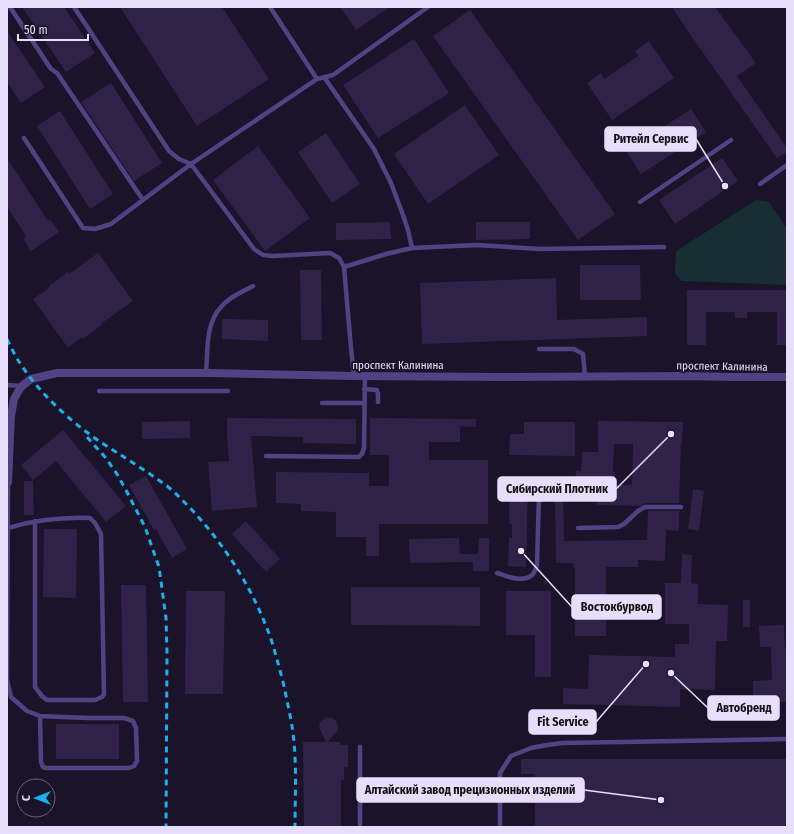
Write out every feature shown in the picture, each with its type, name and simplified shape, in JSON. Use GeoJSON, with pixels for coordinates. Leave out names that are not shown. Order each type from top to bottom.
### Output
{"type":"FeatureCollection","features":[{"type":"Feature","properties":{"kind":"street","name":"проспект Калинина"},"geometry":{"type":"LineString","coordinates":[[7,482],[11,416],[16,394],[22,386],[31,379],[57,373],[206,373],[499,377],[691,376],[787,378]]}},
{"type":"Feature","properties":{"kind":"lane"},"geometry":{"type":"LineString","coordinates":[[10,7],[51,70],[57,73],[142,200]]}},
{"type":"Feature","properties":{"kind":"lane"},"geometry":{"type":"LineString","coordinates":[[74,7],[169,151],[179,159],[191,164],[254,249],[263,255],[273,256],[330,253],[339,258],[344,267],[354,376]]}},
{"type":"Feature","properties":{"kind":"lane"},"geometry":{"type":"LineString","coordinates":[[270,7],[317,79]]}},
{"type":"Feature","properties":{"kind":"lane"},"geometry":{"type":"LineString","coordinates":[[24,138],[83,228],[95,230],[110,224],[191,164],[317,79],[333,75],[428,7]]}},
{"type":"Feature","properties":{"kind":"lane"},"geometry":{"type":"LineString","coordinates":[[324,77],[374,149],[391,183],[408,230],[412,248]]}},
{"type":"Feature","properties":{"kind":"lane"},"geometry":{"type":"LineString","coordinates":[[640,202],[731,140]]}},
{"type":"Feature","properties":{"kind":"lane"},"geometry":{"type":"LineString","coordinates":[[760,184],[787,165]]}},
{"type":"Feature","properties":{"kind":"lane"},"geometry":{"type":"LineString","coordinates":[[344,267],[386,254],[412,248],[477,245],[540,249],[664,247]]}},
{"type":"Feature","properties":{"kind":"lane"},"geometry":{"type":"LineString","coordinates":[[206,373],[208,338],[214,315],[221,306],[230,299],[253,286]]}},
{"type":"Feature","properties":{"kind":"lane"},"geometry":{"type":"LineString","coordinates":[[539,349],[574,349],[583,354],[585,377]]}},
{"type":"Feature","properties":{"kind":"lane"},"geometry":{"type":"LineString","coordinates":[[266,456],[359,457],[364,448],[365,376]]}},
{"type":"Feature","properties":{"kind":"lane"},"geometry":{"type":"LineString","coordinates":[[7,385],[22,386]]}},
{"type":"Feature","properties":{"kind":"lane"},"geometry":{"type":"LineString","coordinates":[[364,389],[377,390],[378,402]]}},
{"type":"Feature","properties":{"kind":"lane"},"geometry":{"type":"LineString","coordinates":[[99,392],[228,391]]}},
{"type":"Feature","properties":{"kind":"lane"},"geometry":{"type":"LineString","coordinates":[[322,402],[364,402]]}},
{"type":"Feature","properties":{"kind":"lane"},"geometry":{"type":"LineString","coordinates":[[7,482],[7,680],[11,697],[27,711],[40,716],[124,718],[133,721],[136,728],[137,761],[134,766],[129,768],[43,767],[41,762],[40,716]]}},
{"type":"Feature","properties":{"kind":"lane"},"geometry":{"type":"LineString","coordinates":[[497,573],[514,578],[526,579],[533,574],[537,565],[539,494]]}},
{"type":"Feature","properties":{"kind":"lane"},"geometry":{"type":"LineString","coordinates":[[578,528],[618,527],[645,507],[681,506]]}},
{"type":"Feature","properties":{"kind":"lane"},"geometry":{"type":"LineString","coordinates":[[8,528],[35,521],[69,517],[90,518],[95,523],[101,534],[104,694],[102,697],[95,700],[47,700],[35,687],[35,521]]}},
{"type":"Feature","properties":{"kind":"lane"},"geometry":{"type":"LineString","coordinates":[[500,827],[500,773],[511,756],[530,748],[563,743],[787,739]]}},
{"type":"Feature","properties":{"kind":"lane"},"geometry":{"type":"LineString","coordinates":[[360,748],[360,827]]}},
{"type":"Feature","properties":{"kind":"green space"},"geometry":{"type":"Polygon","coordinates":[[[756,200],[769,202],[787,229],[787,285],[682,281],[675,274],[676,251],[756,200]]]}},
{"type":"Feature","properties":{"kind":"building"},"geometry":{"type":"Polygon","coordinates":[[[22,7],[64,7],[95,53],[66,72],[22,7]]]}},
{"type":"Feature","properties":{"kind":"building"},"geometry":{"type":"Polygon","coordinates":[[[120,7],[222,7],[269,79],[197,126],[120,7]]]}},
{"type":"Feature","properties":{"kind":"building"},"geometry":{"type":"Polygon","coordinates":[[[340,7],[390,7],[356,30],[340,7]]]}},
{"type":"Feature","properties":{"kind":"building"},"geometry":{"type":"Polygon","coordinates":[[[672,7],[715,7],[756,63],[737,76],[787,148],[787,152],[777,158],[672,7]]]}},
{"type":"Feature","properties":{"kind":"building"},"geometry":{"type":"Polygon","coordinates":[[[470,10],[615,214],[578,240],[433,36],[470,10]]]}},
{"type":"Feature","properties":{"kind":"building"},"geometry":{"type":"Polygon","coordinates":[[[7,31],[45,87],[21,103],[7,82],[7,31]]]}},
{"type":"Feature","properties":{"kind":"building"},"geometry":{"type":"Polygon","coordinates":[[[414,39],[449,93],[378,138],[343,85],[414,39]]]}},
{"type":"Feature","properties":{"kind":"building"},"geometry":{"type":"Polygon","coordinates":[[[649,41],[674,78],[612,120],[587,83],[601,73],[604,79],[638,56],[635,51],[649,41]]]}},
{"type":"Feature","properties":{"kind":"building"},"geometry":{"type":"Polygon","coordinates":[[[111,83],[162,163],[134,181],[81,102],[111,83]]]}},
{"type":"Feature","properties":{"kind":"building"},"geometry":{"type":"Polygon","coordinates":[[[465,105],[499,155],[428,204],[394,154],[465,105]]]}},
{"type":"Feature","properties":{"kind":"building"},"geometry":{"type":"Polygon","coordinates":[[[691,109],[706,132],[641,174],[626,151],[691,109]]]}},
{"type":"Feature","properties":{"kind":"building"},"geometry":{"type":"Polygon","coordinates":[[[60,111],[113,194],[90,209],[37,126],[60,111]]]}},
{"type":"Feature","properties":{"kind":"building"},"geometry":{"type":"Polygon","coordinates":[[[326,133],[360,184],[332,203],[298,152],[326,133]]]}},
{"type":"Feature","properties":{"kind":"building"},"geometry":{"type":"Polygon","coordinates":[[[258,146],[310,218],[265,251],[213,180],[258,146]]]}},
{"type":"Feature","properties":{"kind":"building"},"geometry":{"type":"Polygon","coordinates":[[[7,158],[48,221],[50,219],[59,232],[31,251],[23,238],[26,236],[7,207],[7,158]]]}},
{"type":"Feature","properties":{"kind":"building"},"geometry":{"type":"Polygon","coordinates":[[[722,158],[738,181],[675,224],[659,200],[722,158]]]}},
{"type":"Feature","properties":{"kind":"building"},"geometry":{"type":"Polygon","coordinates":[[[390,222],[391,239],[336,240],[336,223],[390,222]]]}},
{"type":"Feature","properties":{"kind":"building"},"geometry":{"type":"Polygon","coordinates":[[[476,222],[530,222],[530,239],[476,240],[476,222]]]}},
{"type":"Feature","properties":{"kind":"building"},"geometry":{"type":"Polygon","coordinates":[[[98,253],[133,301],[102,323],[103,324],[83,339],[82,337],[68,348],[33,299],[68,272],[69,274],[98,253]]]}},
{"type":"Feature","properties":{"kind":"building"},"geometry":{"type":"Polygon","coordinates":[[[580,265],[640,265],[641,300],[580,300],[580,265]]]}},
{"type":"Feature","properties":{"kind":"building"},"geometry":{"type":"Polygon","coordinates":[[[300,270],[321,270],[322,340],[301,340],[300,270]]]}},
{"type":"Feature","properties":{"kind":"building"},"geometry":{"type":"Polygon","coordinates":[[[556,278],[557,320],[647,317],[647,336],[422,344],[420,283],[556,278]]]}},
{"type":"Feature","properties":{"kind":"building"},"geometry":{"type":"Polygon","coordinates":[[[687,290],[787,290],[787,345],[777,345],[777,312],[747,312],[747,318],[735,318],[735,312],[706,312],[706,345],[687,345],[687,290]]]}},
{"type":"Feature","properties":{"kind":"building"},"geometry":{"type":"Polygon","coordinates":[[[222,319],[268,320],[268,341],[222,339],[222,319]]]}},
{"type":"Feature","properties":{"kind":"building"},"geometry":{"type":"Polygon","coordinates":[[[227,418],[356,419],[356,444],[303,443],[303,437],[251,436],[257,507],[212,511],[208,462],[229,461],[227,418]]]}},
{"type":"Feature","properties":{"kind":"building"},"geometry":{"type":"Polygon","coordinates":[[[370,418],[476,419],[476,427],[460,426],[460,442],[429,442],[429,460],[488,460],[488,524],[379,524],[379,556],[366,556],[366,537],[336,537],[336,512],[301,511],[301,504],[276,503],[276,472],[369,473],[369,486],[389,486],[389,455],[370,455],[370,418]]]}},
{"type":"Feature","properties":{"kind":"building"},"geometry":{"type":"Polygon","coordinates":[[[190,421],[190,438],[142,439],[142,422],[190,421]]]}},
{"type":"Feature","properties":{"kind":"building"},"geometry":{"type":"Polygon","coordinates":[[[598,421],[683,422],[679,503],[645,503],[640,506],[597,505],[597,497],[579,497],[579,485],[575,485],[576,471],[581,471],[582,452],[598,452],[598,421]],[[614,444],[613,472],[615,472],[615,485],[632,485],[633,444],[614,444]]]}},
{"type":"Feature","properties":{"kind":"building"},"geometry":{"type":"Polygon","coordinates":[[[524,422],[575,422],[575,456],[509,455],[510,434],[524,434],[524,422]]]}},
{"type":"Feature","properties":{"kind":"building"},"geometry":{"type":"Polygon","coordinates":[[[63,430],[126,506],[106,522],[56,461],[33,480],[21,465],[63,430]]]}},
{"type":"Feature","properties":{"kind":"building"},"geometry":{"type":"Polygon","coordinates":[[[146,476],[187,549],[172,558],[156,529],[154,530],[129,485],[146,476]]]}},
{"type":"Feature","properties":{"kind":"building"},"geometry":{"type":"Polygon","coordinates":[[[563,479],[564,541],[647,540],[648,511],[679,511],[679,531],[666,530],[665,561],[638,560],[638,567],[606,567],[606,636],[575,636],[575,568],[573,563],[556,563],[555,480],[563,479]]]}},
{"type":"Feature","properties":{"kind":"building"},"geometry":{"type":"Polygon","coordinates":[[[24,481],[33,481],[34,515],[24,515],[24,481]]]}},
{"type":"Feature","properties":{"kind":"building"},"geometry":{"type":"Polygon","coordinates":[[[510,481],[528,481],[526,567],[508,566],[509,538],[512,538],[512,524],[509,524],[510,481]]]}},
{"type":"Feature","properties":{"kind":"building"},"geometry":{"type":"Polygon","coordinates":[[[693,489],[704,491],[699,531],[688,529],[693,489]]]}},
{"type":"Feature","properties":{"kind":"building"},"geometry":{"type":"Polygon","coordinates":[[[246,521],[280,559],[266,572],[232,534],[246,521]]]}},
{"type":"Feature","properties":{"kind":"building"},"geometry":{"type":"Polygon","coordinates":[[[44,529],[77,529],[76,598],[43,597],[44,529]]]}},
{"type":"Feature","properties":{"kind":"building"},"geometry":{"type":"Polygon","coordinates":[[[459,538],[460,554],[478,554],[479,538],[489,538],[489,571],[473,571],[473,562],[410,563],[409,539],[459,538]]]}},
{"type":"Feature","properties":{"kind":"building"},"geometry":{"type":"Polygon","coordinates":[[[682,554],[692,555],[691,583],[698,584],[698,604],[728,605],[727,641],[716,641],[715,690],[680,689],[680,707],[563,704],[563,688],[588,689],[589,655],[675,657],[675,644],[689,644],[689,624],[665,624],[665,583],[681,583],[682,554]]]}},
{"type":"Feature","properties":{"kind":"building"},"geometry":{"type":"Polygon","coordinates":[[[121,585],[146,585],[148,702],[123,702],[121,585]]]}},
{"type":"Feature","properties":{"kind":"building"},"geometry":{"type":"Polygon","coordinates":[[[351,587],[480,587],[480,626],[351,625],[351,587]]]}},
{"type":"Feature","properties":{"kind":"building"},"geometry":{"type":"Polygon","coordinates":[[[186,591],[225,591],[223,694],[185,694],[186,591]]]}},
{"type":"Feature","properties":{"kind":"building"},"geometry":{"type":"Polygon","coordinates":[[[506,591],[551,591],[551,677],[535,677],[535,635],[506,635],[506,591]]]}},
{"type":"Feature","properties":{"kind":"building"},"geometry":{"type":"Polygon","coordinates":[[[743,600],[750,600],[750,627],[743,627],[743,600]]]}},
{"type":"Feature","properties":{"kind":"building"},"geometry":{"type":"Polygon","coordinates":[[[784,625],[785,649],[787,649],[787,702],[772,702],[772,696],[753,697],[753,681],[772,680],[771,647],[760,647],[759,626],[784,625]]]}},
{"type":"Feature","properties":{"kind":"building"},"geometry":{"type":"Polygon","coordinates":[[[326,717],[336,720],[338,727],[337,731],[328,742],[340,742],[340,745],[348,745],[348,767],[344,767],[344,780],[341,780],[341,827],[304,827],[303,742],[326,742],[319,725],[320,722],[326,717]]]}},
{"type":"Feature","properties":{"kind":"building"},"geometry":{"type":"Polygon","coordinates":[[[56,724],[119,724],[119,759],[56,759],[56,724]]]}},
{"type":"Feature","properties":{"kind":"building"},"geometry":{"type":"Polygon","coordinates":[[[521,759],[787,759],[787,827],[535,827],[535,774],[521,774],[521,759]]]}},
{"type":"Feature","properties":{"kind":"railway"},"geometry":{"type":"LineString","coordinates":[[7,339],[27,374],[56,406],[66,416],[99,441],[150,474],[173,491],[204,523],[238,570],[264,621],[273,645],[284,686],[294,745],[295,827]]}},
{"type":"Feature","properties":{"kind":"railway"},"geometry":{"type":"LineString","coordinates":[[87,437],[105,457],[127,492],[145,527],[159,567],[166,618],[167,653],[166,827]]}},
{"type":"Feature","properties":{"kind":"place","name":"Ритейл Сервис"},"geometry":{"type":"Point","coordinates":[725,186]}},
{"type":"Feature","properties":{"kind":"place","name":"Сибирский Плотник"},"geometry":{"type":"Point","coordinates":[671,434]}},
{"type":"Feature","properties":{"kind":"place","name":"Востокбурвод"},"geometry":{"type":"Point","coordinates":[521,551]}},
{"type":"Feature","properties":{"kind":"place","name":"Fit Service"},"geometry":{"type":"Point","coordinates":[646,664]}},
{"type":"Feature","properties":{"kind":"place","name":"Автобренд"},"geometry":{"type":"Point","coordinates":[671,673]}},
{"type":"Feature","properties":{"kind":"place","name":"Алтайский завод прецизионных изделий"},"geometry":{"type":"Point","coordinates":[661,800]}}]}
